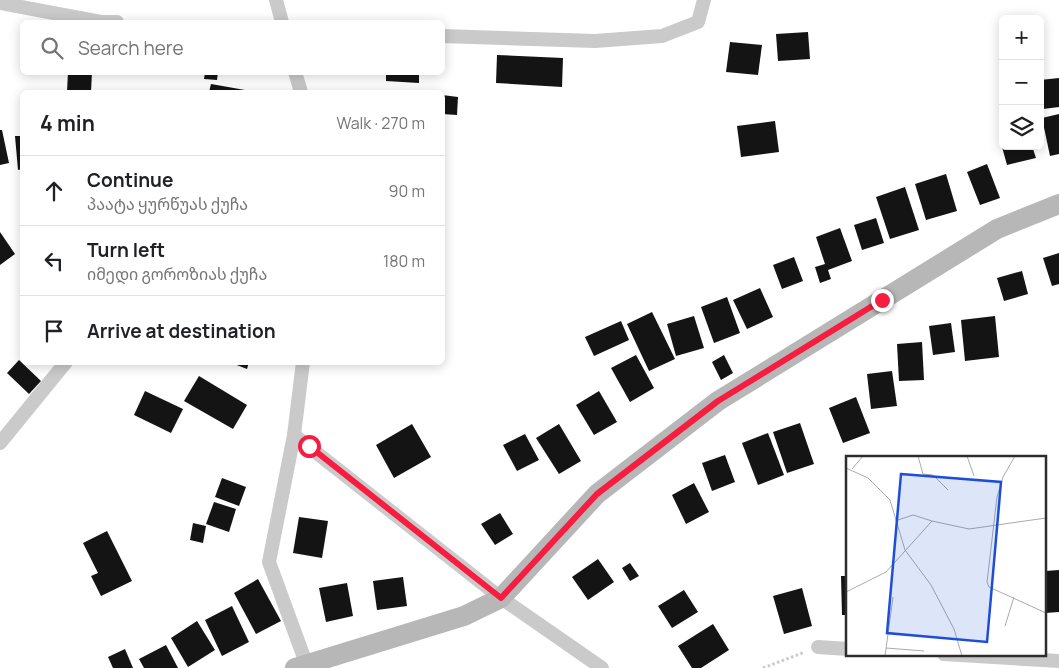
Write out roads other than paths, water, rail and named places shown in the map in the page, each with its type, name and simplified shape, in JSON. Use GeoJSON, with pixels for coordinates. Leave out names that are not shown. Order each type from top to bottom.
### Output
{"type":"FeatureCollection","features":[{"type":"Feature","properties":{"kind":"street"},"geometry":{"type":"LineString","coordinates":[[276,0],[281,20]]}},
{"type":"Feature","properties":{"kind":"street"},"geometry":{"type":"LineString","coordinates":[[445,36],[595,42],[662,36],[698,22],[704,0]]}},
{"type":"Feature","properties":{"kind":"street"},"geometry":{"type":"LineString","coordinates":[[0,3],[90,20]]}},
{"type":"Feature","properties":{"kind":"street"},"geometry":{"type":"LineString","coordinates":[[296,75],[300,90]]}},
{"type":"Feature","properties":{"kind":"street"},"geometry":{"type":"LineString","coordinates":[[304,365],[294,435],[269,562],[301,666],[464,616],[501,598],[597,494],[718,401],[997,230],[1059,204]]}},
{"type":"Feature","properties":{"kind":"street"},"geometry":{"type":"LineString","coordinates":[[0,443],[64,365]]}},
{"type":"Feature","properties":{"kind":"street"},"geometry":{"type":"LineString","coordinates":[[294,435],[501,598],[602,668]]}},
{"type":"Feature","properties":{"kind":"street"},"geometry":{"type":"LineString","coordinates":[[818,647],[846,649]]}},
{"type":"Feature","properties":{"kind":"street"},"geometry":{"type":"LineString","coordinates":[[977,656],[1059,661]]}}]}
